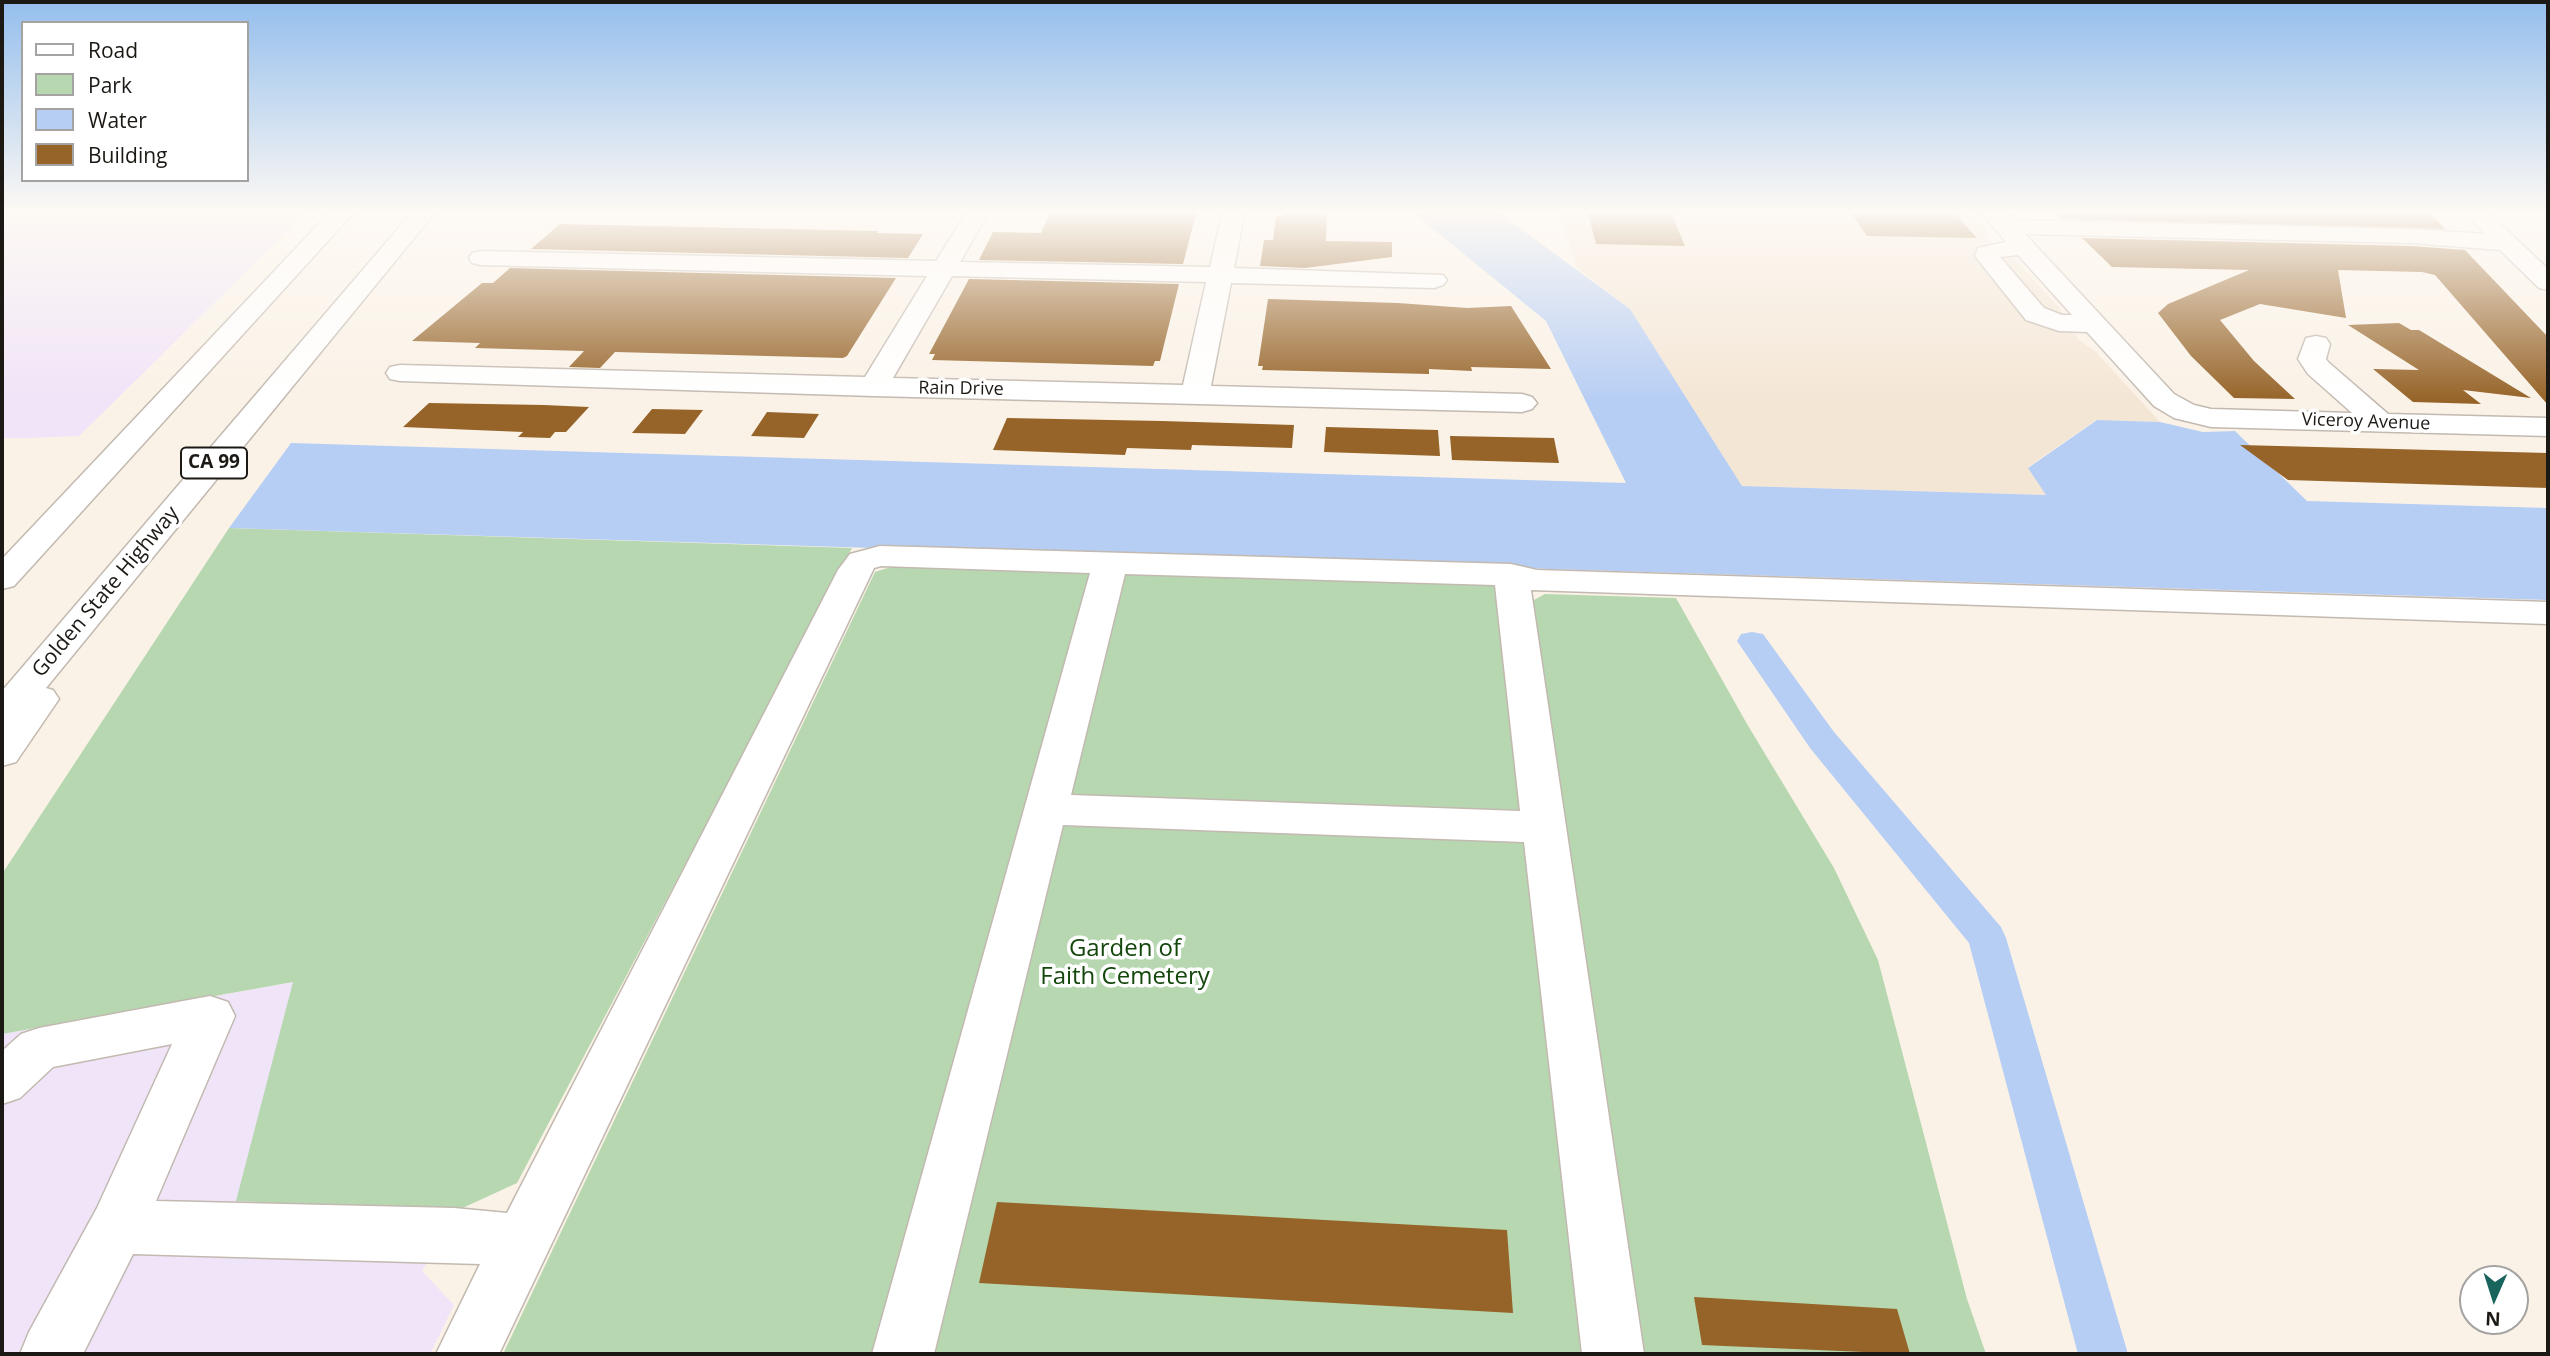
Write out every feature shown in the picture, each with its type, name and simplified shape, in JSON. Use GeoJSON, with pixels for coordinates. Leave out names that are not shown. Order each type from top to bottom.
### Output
{"type":"FeatureCollection","features":[{"type":"Feature","properties":{"kind":"main road"},"geometry":{"type":"LineString","coordinates":[[2,579],[286,273]]}},
{"type":"Feature","properties":{"kind":"main road","name":"Golden State Highway"},"geometry":{"type":"LineString","coordinates":[[2,716],[373,273]]}},
{"type":"Feature","properties":{"kind":"main road"},"geometry":{"type":"LineString","coordinates":[[873,387],[941,273]]}},
{"type":"Feature","properties":{"kind":"main road"},"geometry":{"type":"LineString","coordinates":[[1140,273],[1434,280]]}},
{"type":"Feature","properties":{"kind":"main road"},"geometry":{"type":"LineString","coordinates":[[2001,273],[2035,314],[2059,323],[2094,324]]}},
{"type":"Feature","properties":{"kind":"main road"},"geometry":{"type":"LineString","coordinates":[[2048,273],[2094,324]]}},
{"type":"Feature","properties":{"kind":"main road"},"geometry":{"type":"LineString","coordinates":[[1195,394],[1219,275]]}},
{"type":"Feature","properties":{"kind":"main road","name":"Viceroy Avenue"},"geometry":{"type":"LineString","coordinates":[[2094,324],[2164,400],[2184,412],[2211,418],[2548,427]]}},
{"type":"Feature","properties":{"kind":"main road"},"geometry":{"type":"LineString","coordinates":[[2316,344],[2312,359],[2318,368],[2380,422]]}},
{"type":"Feature","properties":{"kind":"main road","name":"Rain Drive"},"geometry":{"type":"LineString","coordinates":[[400,373],[1522,403]]}},
{"type":"Feature","properties":{"kind":"main road"},"geometry":{"type":"LineString","coordinates":[[2,752],[179,504]]}},
{"type":"Feature","properties":{"kind":"main road"},"geometry":{"type":"LineString","coordinates":[[2,570],[68,509]]}},
{"type":"Feature","properties":{"kind":"main road"},"geometry":{"type":"LineString","coordinates":[[467,1354],[855,570],[862,561],[880,556],[1511,575],[1537,581],[2548,613]]}},
{"type":"Feature","properties":{"kind":"main road"},"geometry":{"type":"LineString","coordinates":[[903,1354],[1110,563]]}},
{"type":"Feature","properties":{"kind":"main road"},"geometry":{"type":"LineString","coordinates":[[1511,575],[1613,1354]]}},
{"type":"Feature","properties":{"kind":"main road"},"geometry":{"type":"LineString","coordinates":[[1045,809],[1544,827]]}},
{"type":"Feature","properties":{"kind":"main road"},"geometry":{"type":"LineString","coordinates":[[2,1082],[38,1049],[210,1016],[117,1227],[51,1354]]}},
{"type":"Feature","properties":{"kind":"main road"},"geometry":{"type":"LineString","coordinates":[[117,1227],[454,1235],[521,1241]]}},
{"type":"Feature","properties":{"kind":"shaded area"},"geometry":{"type":"Polygon","coordinates":[[[2,273],[245,273],[79,436],[2,438],[2,273]]]}},
{"type":"Feature","properties":{"kind":"shaded area"},"geometry":{"type":"Polygon","coordinates":[[[1584,273],[2027,273],[2059,308],[2078,339],[2095,351],[2160,422],[2096,420],[2028,467],[2047,495],[1742,486],[1630,309],[1584,273]]]}},
{"type":"Feature","properties":{"kind":"shaded area"},"geometry":{"type":"Polygon","coordinates":[[[294,982],[456,1211],[422,1271],[454,1305],[430,1354],[2,1354],[2,1034],[294,982]]]}},
{"type":"Feature","properties":{"kind":"green space"},"geometry":{"type":"Polygon","coordinates":[[[229,528],[852,548],[517,1183],[456,1211],[236,1201],[293,982],[2,1034],[2,874],[229,528]]]}},
{"type":"Feature","properties":{"kind":"green space","name":"Garden of Faith Cemetery"},"geometry":{"type":"Polygon","coordinates":[[[897,565],[1488,583],[1532,601],[1545,594],[1676,598],[1747,724],[1834,868],[1878,960],[1967,1299],[1986,1354],[503,1354],[875,572],[897,565]]]}},
{"type":"Feature","properties":{"kind":"water"},"geometry":{"type":"Polygon","coordinates":[[[1488,273],[1581,273],[1630,309],[1742,486],[2046,495],[2028,468],[2097,420],[2160,422],[2203,432],[2235,431],[2307,501],[2548,508],[2548,600],[229,528],[291,443],[1626,483],[1546,321],[1488,273]]]}},
{"type":"Feature","properties":{"kind":"building"},"geometry":{"type":"Polygon","coordinates":[[[504,273],[714,273],[896,278],[847,356],[843,358],[615,352],[600,368],[569,367],[584,351],[475,348],[480,343],[412,341],[482,283],[493,283],[504,273]]]}},
{"type":"Feature","properties":{"kind":"building"},"geometry":{"type":"Polygon","coordinates":[[[2241,273],[2339,273],[2346,318],[2260,304],[2220,320],[2254,361],[2295,399],[2234,398],[2191,356],[2158,313],[2168,304],[2241,273]]]}},
{"type":"Feature","properties":{"kind":"building"},"geometry":{"type":"Polygon","coordinates":[[[2428,273],[2487,273],[2548,337],[2548,405],[2435,275],[2428,273]]]}},
{"type":"Feature","properties":{"kind":"building"},"geometry":{"type":"Polygon","coordinates":[[[969,279],[1179,284],[1160,361],[1155,361],[1153,366],[932,360],[935,354],[929,354],[969,279]]]}},
{"type":"Feature","properties":{"kind":"building"},"geometry":{"type":"Polygon","coordinates":[[[1268,299],[1467,308],[1511,306],[1551,369],[1471,367],[1472,371],[1429,369],[1429,374],[1262,370],[1263,366],[1258,366],[1268,299]]]}},
{"type":"Feature","properties":{"kind":"building"},"geometry":{"type":"Polygon","coordinates":[[[2399,323],[2411,330],[2419,330],[2531,398],[2463,390],[2481,404],[2413,402],[2373,369],[2419,370],[2348,325],[2399,323]]]}},
{"type":"Feature","properties":{"kind":"building"},"geometry":{"type":"Polygon","coordinates":[[[429,403],[589,407],[566,432],[555,432],[550,438],[518,437],[523,432],[403,427],[429,403]]]}},
{"type":"Feature","properties":{"kind":"building"},"geometry":{"type":"Polygon","coordinates":[[[652,409],[703,410],[685,434],[632,433],[652,409]]]}},
{"type":"Feature","properties":{"kind":"building"},"geometry":{"type":"Polygon","coordinates":[[[767,412],[819,414],[804,438],[751,436],[767,412]]]}},
{"type":"Feature","properties":{"kind":"building"},"geometry":{"type":"Polygon","coordinates":[[[1007,418],[1294,425],[1292,448],[1192,445],[1191,450],[1127,448],[1125,455],[993,450],[1007,418]]]}},
{"type":"Feature","properties":{"kind":"building"},"geometry":{"type":"Polygon","coordinates":[[[1326,427],[1438,430],[1440,456],[1324,452],[1326,427]]]}},
{"type":"Feature","properties":{"kind":"building"},"geometry":{"type":"Polygon","coordinates":[[[1450,436],[1554,438],[1559,463],[1452,460],[1450,436]]]}},
{"type":"Feature","properties":{"kind":"building"},"geometry":{"type":"Polygon","coordinates":[[[2240,445],[2548,453],[2548,488],[2288,480],[2240,445]]]}},
{"type":"Feature","properties":{"kind":"building"},"geometry":{"type":"Polygon","coordinates":[[[997,1202],[1507,1230],[1513,1313],[979,1283],[997,1202]]]}},
{"type":"Feature","properties":{"kind":"building"},"geometry":{"type":"Polygon","coordinates":[[[1694,1297],[1897,1309],[1910,1354],[1702,1345],[1694,1297]]]}},
{"type":"Feature","properties":{"kind":"waterway"},"geometry":{"type":"LineString","coordinates":[[1752,641],[1822,740],[1987,938],[2103,1354]]}}]}
